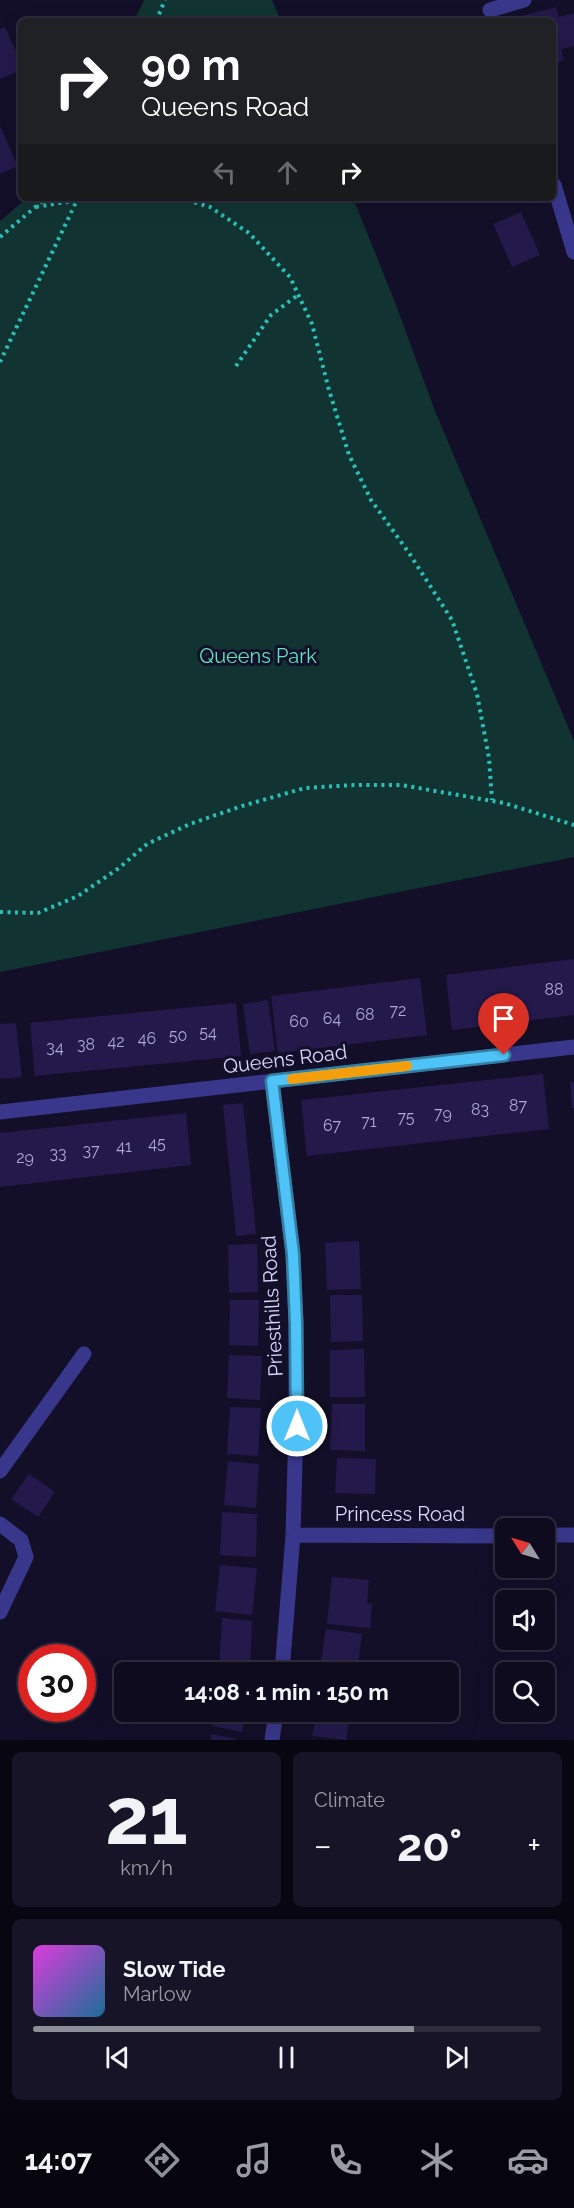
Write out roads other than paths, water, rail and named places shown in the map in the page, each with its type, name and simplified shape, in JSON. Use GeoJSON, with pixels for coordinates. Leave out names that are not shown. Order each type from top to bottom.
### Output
{"type":"FeatureCollection","features":[{"type":"Feature","properties":{"kind":"street"},"geometry":{"type":"LineString","coordinates":[[490,10],[524,0]]}},
{"type":"Feature","properties":{"kind":"street"},"geometry":{"type":"LineString","coordinates":[[556,192],[574,252]]}},
{"type":"Feature","properties":{"kind":"street","name":"Queens Road"},"geometry":{"type":"LineString","coordinates":[[0,1112],[574,1047]]}},
{"type":"Feature","properties":{"kind":"street","name":"Priesthills Road"},"geometry":{"type":"LineString","coordinates":[[272,1081],[293,1254],[296,1323],[297,1426],[293,1535],[283,1662]]}},
{"type":"Feature","properties":{"kind":"street"},"geometry":{"type":"LineString","coordinates":[[0,1471],[84,1354]]}},
{"type":"Feature","properties":{"kind":"street"},"geometry":{"type":"LineString","coordinates":[[0,1524],[21,1540],[26,1557],[0,1612]]}},
{"type":"Feature","properties":{"kind":"street","name":"Princess Road"},"geometry":{"type":"LineString","coordinates":[[293,1535],[495,1536]]}},
{"type":"Feature","properties":{"kind":"street"},"geometry":{"type":"LineString","coordinates":[[555,1535],[574,1535]]}},
{"type":"Feature","properties":{"kind":"street"},"geometry":{"type":"LineString","coordinates":[[272,1740],[275,1722]]}},
{"type":"Feature","properties":{"kind":"park label","name":"Queens Park"},"geometry":{"type":"Point","coordinates":[258,656]}}]}
